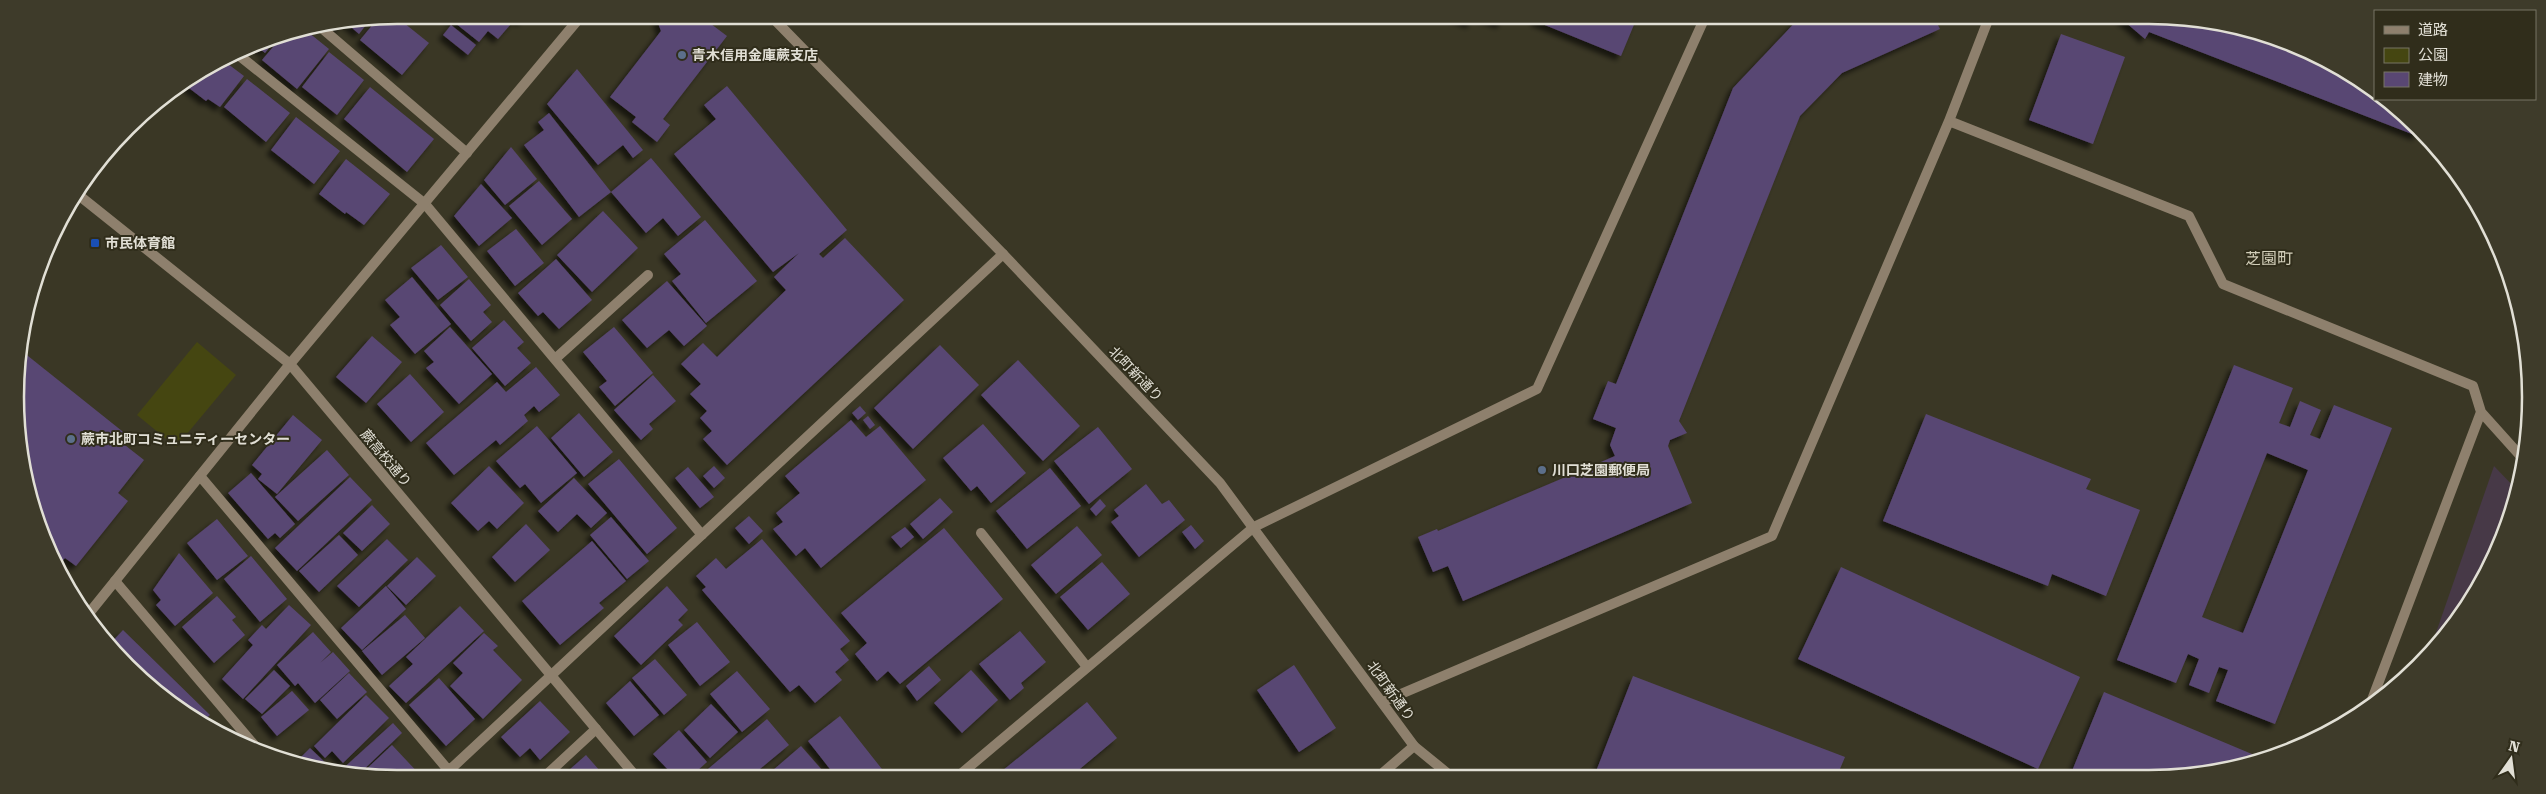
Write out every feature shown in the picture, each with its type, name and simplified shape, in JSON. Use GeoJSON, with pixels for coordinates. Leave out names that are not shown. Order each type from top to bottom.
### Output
{"type":"FeatureCollection","features":[{"type":"Feature","properties":{"kind":"street"},"geometry":{"type":"LineString","coordinates":[[91,610],[290,364],[574,24]]}},
{"type":"Feature","properties":{"kind":"street","name":"北町新通り"},"geometry":{"type":"LineString","coordinates":[[779,24],[1003,254],[1220,483],[1414,746],[1443,770]]}},
{"type":"Feature","properties":{"kind":"street"},"geometry":{"type":"LineString","coordinates":[[965,770],[1254,527],[1537,389],[1702,24]]}},
{"type":"Feature","properties":{"kind":"street"},"geometry":{"type":"LineString","coordinates":[[1382,702],[1772,536],[1949,121],[1987,24]]}},
{"type":"Feature","properties":{"kind":"street"},"geometry":{"type":"LineString","coordinates":[[325,31],[467,153]]}},
{"type":"Feature","properties":{"kind":"street"},"geometry":{"type":"LineString","coordinates":[[242,58],[425,204],[702,535]]}},
{"type":"Feature","properties":{"kind":"street"},"geometry":{"type":"LineString","coordinates":[[1949,121],[2189,216],[2223,284],[2473,386],[2481,412],[2518,453]]}},
{"type":"Feature","properties":{"kind":"street","name":"蕨高校通り"},"geometry":{"type":"LineString","coordinates":[[82,198],[290,364],[631,770]]}},
{"type":"Feature","properties":{"kind":"street"},"geometry":{"type":"LineString","coordinates":[[450,770],[1003,254]]}},
{"type":"Feature","properties":{"kind":"street"},"geometry":{"type":"LineString","coordinates":[[555,359],[648,275]]}},
{"type":"Feature","properties":{"kind":"street"},"geometry":{"type":"LineString","coordinates":[[2374,694],[2481,412]]}},
{"type":"Feature","properties":{"kind":"street"},"geometry":{"type":"LineString","coordinates":[[200,476],[448,770]]}},
{"type":"Feature","properties":{"kind":"street"},"geometry":{"type":"LineString","coordinates":[[980,533],[1087,667]]}},
{"type":"Feature","properties":{"kind":"street"},"geometry":{"type":"LineString","coordinates":[[115,581],[250,740]]}},
{"type":"Feature","properties":{"kind":"street"},"geometry":{"type":"LineString","coordinates":[[552,770],[596,729]]}},
{"type":"Feature","properties":{"kind":"street"},"geometry":{"type":"LineString","coordinates":[[1386,770],[1414,746]]}},
{"type":"Feature","properties":{"kind":"shaded area"},"geometry":{"type":"Polygon","coordinates":[[[2494,466],[2512,485],[2494,540],[2472,584],[2434,638],[2494,466]]]}},
{"type":"Feature","properties":{"kind":"green space"},"geometry":{"type":"Polygon","coordinates":[[[197,342],[236,375],[176,447],[137,415],[197,342]]]}},
{"type":"Feature","properties":{"kind":"building"},"geometry":{"type":"Polygon","coordinates":[[[405,24],[429,43],[402,75],[360,40],[372,25],[405,24]]]}},
{"type":"Feature","properties":{"kind":"building"},"geometry":{"type":"Polygon","coordinates":[[[456,24],[511,24],[498,39],[488,31],[479,42],[456,24]]]}},
{"type":"Feature","properties":{"kind":"building"},"geometry":{"type":"Polygon","coordinates":[[[658,24],[711,24],[727,36],[663,119],[670,125],[657,142],[632,122],[636,117],[610,97],[661,31],[658,24]]]}},
{"type":"Feature","properties":{"kind":"building"},"geometry":{"type":"Polygon","coordinates":[[[1542,24],[1634,24],[1621,56],[1542,24]]]}},
{"type":"Feature","properties":{"kind":"building"},"geometry":{"type":"Polygon","coordinates":[[[1793,24],[1938,24],[1940,29],[1842,73],[1800,116],[1679,421],[1687,433],[1670,440],[1668,446],[1692,503],[1463,601],[1448,566],[1433,572],[1418,537],[1437,529],[1438,531],[1615,456],[1610,445],[1616,428],[1593,419],[1608,381],[1616,384],[1733,88],[1793,24]]]}},
{"type":"Feature","properties":{"kind":"building"},"geometry":{"type":"Polygon","coordinates":[[[2128,24],[2173,25],[2222,31],[2246,36],[2292,52],[2336,74],[2356,87],[2395,116],[2415,135],[2149,32],[2145,39],[2128,24]]]}},
{"type":"Feature","properties":{"kind":"building"},"geometry":{"type":"Polygon","coordinates":[[[451,25],[476,45],[468,55],[443,35],[451,25]]]}},
{"type":"Feature","properties":{"kind":"building"},"geometry":{"type":"Polygon","coordinates":[[[365,26],[359,34],[351,27],[365,26]]]}},
{"type":"Feature","properties":{"kind":"building"},"geometry":{"type":"Polygon","coordinates":[[[310,34],[329,49],[297,89],[262,60],[275,45],[310,34]]]}},
{"type":"Feature","properties":{"kind":"building"},"geometry":{"type":"Polygon","coordinates":[[[2061,34],[2125,57],[2093,144],[2029,120],[2061,34]]]}},
{"type":"Feature","properties":{"kind":"building"},"geometry":{"type":"Polygon","coordinates":[[[270,46],[265,53],[261,50],[270,46]]]}},
{"type":"Feature","properties":{"kind":"building"},"geometry":{"type":"Polygon","coordinates":[[[329,52],[364,80],[337,115],[302,87],[329,52]]]}},
{"type":"Feature","properties":{"kind":"building"},"geometry":{"type":"Polygon","coordinates":[[[228,64],[244,76],[220,107],[208,99],[206,101],[189,88],[228,64]]]}},
{"type":"Feature","properties":{"kind":"building"},"geometry":{"type":"Polygon","coordinates":[[[577,69],[643,150],[633,158],[623,145],[598,165],[547,104],[577,69]]]}},
{"type":"Feature","properties":{"kind":"building"},"geometry":{"type":"Polygon","coordinates":[[[247,79],[290,113],[266,142],[224,107],[247,79]]]}},
{"type":"Feature","properties":{"kind":"building"},"geometry":{"type":"Polygon","coordinates":[[[727,86],[847,230],[819,254],[823,258],[845,238],[904,300],[727,465],[703,439],[712,431],[700,418],[707,411],[690,394],[701,384],[681,364],[703,343],[717,357],[786,290],[774,277],[799,253],[773,272],[674,154],[716,119],[704,105],[727,86]]]}},
{"type":"Feature","properties":{"kind":"building"},"geometry":{"type":"Polygon","coordinates":[[[370,87],[434,139],[407,172],[344,119],[370,87]]]}},
{"type":"Feature","properties":{"kind":"building"},"geometry":{"type":"Polygon","coordinates":[[[549,113],[611,192],[579,217],[524,145],[544,130],[538,122],[549,113]]]}},
{"type":"Feature","properties":{"kind":"building"},"geometry":{"type":"Polygon","coordinates":[[[296,117],[340,151],[314,184],[271,150],[296,117]]]}},
{"type":"Feature","properties":{"kind":"building"},"geometry":{"type":"Polygon","coordinates":[[[511,147],[537,179],[505,205],[484,180],[511,147]]]}},
{"type":"Feature","properties":{"kind":"building"},"geometry":{"type":"Polygon","coordinates":[[[651,158],[701,217],[678,236],[663,218],[646,233],[611,192],[651,158]]]}},
{"type":"Feature","properties":{"kind":"building"},"geometry":{"type":"Polygon","coordinates":[[[346,159],[390,194],[364,225],[346,212],[345,214],[319,194],[346,159]]]}},
{"type":"Feature","properties":{"kind":"building"},"geometry":{"type":"Polygon","coordinates":[[[539,181],[572,219],[542,245],[509,206],[539,181]]]}},
{"type":"Feature","properties":{"kind":"building"},"geometry":{"type":"Polygon","coordinates":[[[481,184],[512,218],[479,246],[454,216],[481,184]]]}},
{"type":"Feature","properties":{"kind":"building"},"geometry":{"type":"Polygon","coordinates":[[[603,211],[638,248],[592,292],[557,255],[603,211]]]}},
{"type":"Feature","properties":{"kind":"building"},"geometry":{"type":"Polygon","coordinates":[[[705,220],[757,281],[706,323],[672,281],[681,274],[664,254],[705,220]]]}},
{"type":"Feature","properties":{"kind":"building"},"geometry":{"type":"Polygon","coordinates":[[[516,229],[544,263],[515,286],[487,251],[516,229]]]}},
{"type":"Feature","properties":{"kind":"building"},"geometry":{"type":"Polygon","coordinates":[[[441,245],[468,277],[438,300],[411,268],[441,245]]]}},
{"type":"Feature","properties":{"kind":"building"},"geometry":{"type":"Polygon","coordinates":[[[556,259],[592,300],[559,329],[543,312],[538,316],[518,293],[556,259]]]}},
{"type":"Feature","properties":{"kind":"building"},"geometry":{"type":"Polygon","coordinates":[[[412,277],[451,324],[415,354],[390,325],[400,317],[385,300],[412,277]]]}},
{"type":"Feature","properties":{"kind":"building"},"geometry":{"type":"Polygon","coordinates":[[[469,279],[491,305],[483,312],[492,322],[471,341],[440,305],[469,279]]]}},
{"type":"Feature","properties":{"kind":"building"},"geometry":{"type":"Polygon","coordinates":[[[667,281],[707,326],[684,346],[669,330],[647,348],[622,320],[667,281]]]}},
{"type":"Feature","properties":{"kind":"building"},"geometry":{"type":"Polygon","coordinates":[[[504,320],[524,342],[517,348],[531,363],[505,386],[472,348],[504,320]]]}},
{"type":"Feature","properties":{"kind":"building"},"geometry":{"type":"Polygon","coordinates":[[[450,327],[492,374],[459,404],[426,368],[434,362],[424,351],[450,327]]]}},
{"type":"Feature","properties":{"kind":"building"},"geometry":{"type":"Polygon","coordinates":[[[614,327],[653,373],[615,406],[599,387],[607,381],[583,352],[614,327]]]}},
{"type":"Feature","properties":{"kind":"building"},"geometry":{"type":"Polygon","coordinates":[[[372,336],[402,362],[366,403],[336,377],[372,336]]]}},
{"type":"Feature","properties":{"kind":"building"},"geometry":{"type":"Polygon","coordinates":[[[940,345],[979,385],[913,449],[874,408],[940,345]]]}},
{"type":"Feature","properties":{"kind":"building","name":"蕨市北町コミュニティーセンター"},"geometry":{"type":"Polygon","coordinates":[[[26,355],[127,435],[121,442],[144,460],[118,493],[128,501],[76,566],[65,558],[62,562],[52,540],[36,494],[31,470],[27,446],[24,397],[26,355]]]}},
{"type":"Feature","properties":{"kind":"building"},"geometry":{"type":"Polygon","coordinates":[[[1018,360],[1080,426],[1043,461],[981,395],[1018,360]]]}},
{"type":"Feature","properties":{"kind":"building"},"geometry":{"type":"Polygon","coordinates":[[[2234,365],[2293,388],[2279,423],[2290,427],[2300,401],[2321,410],[2310,435],[2320,439],[2334,405],[2392,428],[2275,724],[2216,701],[2228,670],[2219,667],[2209,693],[2189,685],[2199,659],[2188,654],[2176,683],[2117,660],[2234,365]],[[2267,453],[2202,617],[2243,633],[2308,470],[2267,453]]]}},
{"type":"Feature","properties":{"kind":"building"},"geometry":{"type":"Polygon","coordinates":[[[536,367],[560,395],[539,412],[534,406],[524,415],[528,421],[500,445],[496,440],[454,475],[426,443],[497,382],[506,392],[536,367]]]}},
{"type":"Feature","properties":{"kind":"building"},"geometry":{"type":"Polygon","coordinates":[[[410,374],[444,412],[411,442],[377,404],[410,374]]]}},
{"type":"Feature","properties":{"kind":"building"},"geometry":{"type":"Polygon","coordinates":[[[653,375],[676,401],[649,424],[653,429],[641,440],[614,410],[653,375]]]}},
{"type":"Feature","properties":{"kind":"building"},"geometry":{"type":"Polygon","coordinates":[[[860,406],[866,413],[858,420],[852,413],[860,406]]]}},
{"type":"Feature","properties":{"kind":"building"},"geometry":{"type":"Polygon","coordinates":[[[579,413],[613,452],[584,477],[551,438],[579,413]]]}},
{"type":"Feature","properties":{"kind":"building"},"geometry":{"type":"Polygon","coordinates":[[[1926,414],[2091,479],[2086,489],[2140,510],[2106,596],[2052,574],[2048,586],[1883,521],[1926,414]]]}},
{"type":"Feature","properties":{"kind":"building"},"geometry":{"type":"Polygon","coordinates":[[[293,415],[322,440],[277,494],[258,479],[262,474],[252,465],[293,415]]]}},
{"type":"Feature","properties":{"kind":"building"},"geometry":{"type":"Polygon","coordinates":[[[868,416],[875,425],[870,429],[863,420],[868,416]]]}},
{"type":"Feature","properties":{"kind":"building"},"geometry":{"type":"Polygon","coordinates":[[[851,420],[866,437],[880,426],[926,480],[821,568],[805,548],[796,556],[773,529],[783,522],[776,513],[800,493],[785,476],[851,420]]]}},
{"type":"Feature","properties":{"kind":"building"},"geometry":{"type":"Polygon","coordinates":[[[983,424],[1026,473],[991,503],[977,486],[971,491],[943,458],[983,424]]]}},
{"type":"Feature","properties":{"kind":"building"},"geometry":{"type":"Polygon","coordinates":[[[537,426],[577,473],[541,503],[525,484],[520,488],[496,461],[537,426]]]}},
{"type":"Feature","properties":{"kind":"building"},"geometry":{"type":"Polygon","coordinates":[[[1098,427],[1132,469],[1089,504],[1054,461],[1098,427]]]}},
{"type":"Feature","properties":{"kind":"building"},"geometry":{"type":"Polygon","coordinates":[[[327,450],[349,475],[298,521],[275,497],[327,450]]]}},
{"type":"Feature","properties":{"kind":"building"},"geometry":{"type":"Polygon","coordinates":[[[619,459],[677,528],[647,554],[588,484],[619,459]]]}},
{"type":"Feature","properties":{"kind":"building"},"geometry":{"type":"Polygon","coordinates":[[[489,466],[524,503],[497,529],[489,521],[478,531],[451,503],[489,466]]]}},
{"type":"Feature","properties":{"kind":"building"},"geometry":{"type":"Polygon","coordinates":[[[714,466],[725,478],[714,488],[703,476],[714,466]]]}},
{"type":"Feature","properties":{"kind":"building"},"geometry":{"type":"Polygon","coordinates":[[[688,467],[714,497],[700,508],[675,478],[688,467]]]}},
{"type":"Feature","properties":{"kind":"building"},"geometry":{"type":"Polygon","coordinates":[[[1050,468],[1081,506],[1027,549],[996,511],[1050,468]]]}},
{"type":"Feature","properties":{"kind":"building"},"geometry":{"type":"Polygon","coordinates":[[[251,473],[295,524],[280,538],[275,533],[268,539],[228,493],[251,473]]]}},
{"type":"Feature","properties":{"kind":"building"},"geometry":{"type":"Polygon","coordinates":[[[350,477],[372,500],[297,571],[275,548],[350,477]]]}},
{"type":"Feature","properties":{"kind":"building"},"geometry":{"type":"Polygon","coordinates":[[[574,478],[607,513],[591,528],[577,514],[558,532],[538,511],[574,478]]]}},
{"type":"Feature","properties":{"kind":"building"},"geometry":{"type":"Polygon","coordinates":[[[1146,484],[1162,504],[1169,500],[1185,520],[1139,557],[1111,522],[1119,516],[1114,510],[1146,484]]]}},
{"type":"Feature","properties":{"kind":"building"},"geometry":{"type":"Polygon","coordinates":[[[940,498],[953,512],[923,539],[910,524],[940,498]]]}},
{"type":"Feature","properties":{"kind":"building"},"geometry":{"type":"Polygon","coordinates":[[[1100,499],[1106,506],[1096,516],[1090,509],[1100,499]]]}},
{"type":"Feature","properties":{"kind":"building"},"geometry":{"type":"Polygon","coordinates":[[[372,505],[390,524],[362,551],[343,533],[372,505]]]}},
{"type":"Feature","properties":{"kind":"building"},"geometry":{"type":"Polygon","coordinates":[[[749,516],[763,531],[749,544],[735,528],[749,516]]]}},
{"type":"Feature","properties":{"kind":"building"},"geometry":{"type":"Polygon","coordinates":[[[611,517],[649,561],[627,579],[590,535],[611,517]]]}},
{"type":"Feature","properties":{"kind":"building"},"geometry":{"type":"Polygon","coordinates":[[[217,519],[248,556],[217,580],[187,543],[217,519]]]}},
{"type":"Feature","properties":{"kind":"building"},"geometry":{"type":"Polygon","coordinates":[[[526,524],[550,550],[515,582],[492,557],[526,524]]]}},
{"type":"Feature","properties":{"kind":"building"},"geometry":{"type":"Polygon","coordinates":[[[1191,525],[1204,541],[1195,549],[1182,532],[1191,525]]]}},
{"type":"Feature","properties":{"kind":"building"},"geometry":{"type":"Polygon","coordinates":[[[1077,526],[1102,555],[1056,594],[1031,565],[1077,526]]]}},
{"type":"Feature","properties":{"kind":"building"},"geometry":{"type":"Polygon","coordinates":[[[905,527],[914,537],[901,548],[891,537],[905,527]]]}},
{"type":"Feature","properties":{"kind":"building"},"geometry":{"type":"Polygon","coordinates":[[[944,528],[1003,599],[900,684],[888,671],[877,681],[855,654],[867,643],[841,613],[944,528]]]}},
{"type":"Feature","properties":{"kind":"building"},"geometry":{"type":"Polygon","coordinates":[[[339,535],[358,555],[319,592],[299,571],[339,535]]]}},
{"type":"Feature","properties":{"kind":"building"},"geometry":{"type":"Polygon","coordinates":[[[387,539],[408,560],[359,607],[337,586],[387,539]]]}},
{"type":"Feature","properties":{"kind":"building"},"geometry":{"type":"Polygon","coordinates":[[[762,539],[850,641],[840,649],[849,660],[835,672],[842,680],[815,703],[799,685],[790,692],[702,590],[706,587],[696,576],[716,558],[726,569],[762,539]]]}},
{"type":"Feature","properties":{"kind":"building"},"geometry":{"type":"Polygon","coordinates":[[[592,541],[626,581],[599,603],[604,608],[560,645],[522,601],[592,541]]]}},
{"type":"Feature","properties":{"kind":"building"},"geometry":{"type":"Polygon","coordinates":[[[179,553],[213,593],[175,626],[156,605],[161,600],[153,590],[179,553]]]}},
{"type":"Feature","properties":{"kind":"building"},"geometry":{"type":"Polygon","coordinates":[[[251,556],[287,599],[260,622],[224,579],[251,556]]]}},
{"type":"Feature","properties":{"kind":"building"},"geometry":{"type":"Polygon","coordinates":[[[417,557],[436,576],[406,605],[387,586],[417,557]]]}},
{"type":"Feature","properties":{"kind":"building"},"geometry":{"type":"Polygon","coordinates":[[[1102,562],[1130,594],[1088,630],[1060,597],[1102,562]]]}},
{"type":"Feature","properties":{"kind":"building"},"geometry":{"type":"Polygon","coordinates":[[[1841,567],[2080,677],[2038,769],[1798,659],[1841,567]]]}},
{"type":"Feature","properties":{"kind":"building"},"geometry":{"type":"Polygon","coordinates":[[[386,586],[406,609],[362,650],[341,628],[386,586]]]}},
{"type":"Feature","properties":{"kind":"building"},"geometry":{"type":"Polygon","coordinates":[[[667,586],[688,610],[678,620],[683,625],[641,665],[614,636],[667,586]]]}},
{"type":"Feature","properties":{"kind":"building"},"geometry":{"type":"Polygon","coordinates":[[[217,596],[236,617],[232,620],[245,635],[214,663],[182,627],[217,596]]]}},
{"type":"Feature","properties":{"kind":"building"},"geometry":{"type":"Polygon","coordinates":[[[289,605],[311,625],[243,699],[222,679],[253,645],[248,640],[262,625],[266,629],[289,605]]]}},
{"type":"Feature","properties":{"kind":"building"},"geometry":{"type":"Polygon","coordinates":[[[460,606],[484,631],[406,703],[389,686],[413,664],[406,657],[460,606]]]}},
{"type":"Feature","properties":{"kind":"building"},"geometry":{"type":"Polygon","coordinates":[[[405,615],[425,638],[382,675],[362,651],[405,615]]]}},
{"type":"Feature","properties":{"kind":"building"},"geometry":{"type":"Polygon","coordinates":[[[697,622],[730,662],[700,686],[668,645],[697,622]]]}},
{"type":"Feature","properties":{"kind":"building"},"geometry":{"type":"Polygon","coordinates":[[[123,630],[210,715],[207,718],[170,693],[151,678],[114,640],[123,630]]]}},
{"type":"Feature","properties":{"kind":"building"},"geometry":{"type":"Polygon","coordinates":[[[1020,631],[1046,662],[1021,683],[1024,688],[1010,700],[979,664],[1020,631]]]}},
{"type":"Feature","properties":{"kind":"building"},"geometry":{"type":"Polygon","coordinates":[[[313,632],[331,652],[320,663],[333,652],[350,671],[315,703],[298,683],[295,686],[277,665],[313,632]]]}},
{"type":"Feature","properties":{"kind":"building"},"geometry":{"type":"Polygon","coordinates":[[[484,633],[498,646],[493,650],[522,680],[483,719],[450,686],[463,673],[453,663],[484,633]]]}},
{"type":"Feature","properties":{"kind":"building"},"geometry":{"type":"Polygon","coordinates":[[[655,659],[687,695],[664,715],[632,678],[655,659]]]}},
{"type":"Feature","properties":{"kind":"building"},"geometry":{"type":"Polygon","coordinates":[[[1294,665],[1336,728],[1299,752],[1257,690],[1294,665]]]}},
{"type":"Feature","properties":{"kind":"building"},"geometry":{"type":"Polygon","coordinates":[[[929,666],[941,680],[917,701],[906,686],[929,666]]]}},
{"type":"Feature","properties":{"kind":"building"},"geometry":{"type":"Polygon","coordinates":[[[274,670],[290,686],[262,714],[245,699],[274,670]]]}},
{"type":"Feature","properties":{"kind":"building"},"geometry":{"type":"Polygon","coordinates":[[[971,670],[998,700],[962,733],[934,703],[971,670]]]}},
{"type":"Feature","properties":{"kind":"building"},"geometry":{"type":"Polygon","coordinates":[[[737,671],[770,709],[742,732],[710,694],[737,671]]]}},
{"type":"Feature","properties":{"kind":"building"},"geometry":{"type":"Polygon","coordinates":[[[349,673],[367,692],[337,719],[320,700],[349,673]]]}},
{"type":"Feature","properties":{"kind":"building"},"geometry":{"type":"Polygon","coordinates":[[[1633,676],[1845,757],[1840,770],[1597,770],[1633,676]]]}},
{"type":"Feature","properties":{"kind":"building"},"geometry":{"type":"Polygon","coordinates":[[[439,678],[475,719],[446,746],[409,705],[439,678]]]}},
{"type":"Feature","properties":{"kind":"building"},"geometry":{"type":"Polygon","coordinates":[[[630,681],[659,715],[634,736],[606,703],[630,681]]]}},
{"type":"Feature","properties":{"kind":"building"},"geometry":{"type":"Polygon","coordinates":[[[292,691],[309,710],[277,736],[261,717],[292,691]]]}},
{"type":"Feature","properties":{"kind":"building"},"geometry":{"type":"Polygon","coordinates":[[[2104,692],[2254,755],[2198,767],[2149,770],[2072,770],[2104,692]]]}},
{"type":"Feature","properties":{"kind":"building"},"geometry":{"type":"Polygon","coordinates":[[[366,695],[389,718],[343,763],[332,751],[325,758],[314,746],[366,695]]]}},
{"type":"Feature","properties":{"kind":"building"},"geometry":{"type":"Polygon","coordinates":[[[540,701],[570,732],[540,760],[530,748],[520,757],[501,737],[540,701]]]}},
{"type":"Feature","properties":{"kind":"building"},"geometry":{"type":"Polygon","coordinates":[[[1087,702],[1117,738],[1079,770],[1003,770],[1087,702]]]}},
{"type":"Feature","properties":{"kind":"building"},"geometry":{"type":"Polygon","coordinates":[[[711,704],[738,732],[710,758],[684,730],[711,704]]]}},
{"type":"Feature","properties":{"kind":"building"},"geometry":{"type":"Polygon","coordinates":[[[840,716],[883,770],[831,770],[808,741],[840,716]]]}},
{"type":"Feature","properties":{"kind":"building"},"geometry":{"type":"Polygon","coordinates":[[[767,719],[789,745],[759,770],[708,769],[767,719]]]}},
{"type":"Feature","properties":{"kind":"building"},"geometry":{"type":"Polygon","coordinates":[[[393,723],[402,733],[365,768],[345,767],[393,723]]]}},
{"type":"Feature","properties":{"kind":"building"},"geometry":{"type":"Polygon","coordinates":[[[679,730],[707,762],[698,770],[668,770],[653,754],[679,730]]]}},
{"type":"Feature","properties":{"kind":"building"},"geometry":{"type":"Polygon","coordinates":[[[392,745],[415,770],[397,770],[367,769],[392,745]]]}},
{"type":"Feature","properties":{"kind":"building"},"geometry":{"type":"Polygon","coordinates":[[[801,746],[822,770],[773,770],[801,746]]]}},
{"type":"Feature","properties":{"kind":"building"},"geometry":{"type":"Polygon","coordinates":[[[310,748],[326,763],[324,763],[300,758],[310,748]]]}},
{"type":"Feature","properties":{"kind":"building"},"geometry":{"type":"Polygon","coordinates":[[[586,755],[599,770],[569,770],[586,755]]]}},
{"type":"Feature","properties":{"kind":"place","name":"青木信用金庫蕨支店"},"geometry":{"type":"Point","coordinates":[682,55]}},
{"type":"Feature","properties":{"kind":"place","name":"市民体育館"},"geometry":{"type":"Point","coordinates":[95,243]}},
{"type":"Feature","properties":{"kind":"place","name":"蕨市北町コミュニティーセンター"},"geometry":{"type":"Point","coordinates":[71,439]}},
{"type":"Feature","properties":{"kind":"place","name":"川口芝園郵便局"},"geometry":{"type":"Point","coordinates":[1542,470]}},
{"type":"Feature","properties":{"kind":"district","name":"芝園町"},"geometry":{"type":"Point","coordinates":[2269,258]}}]}
